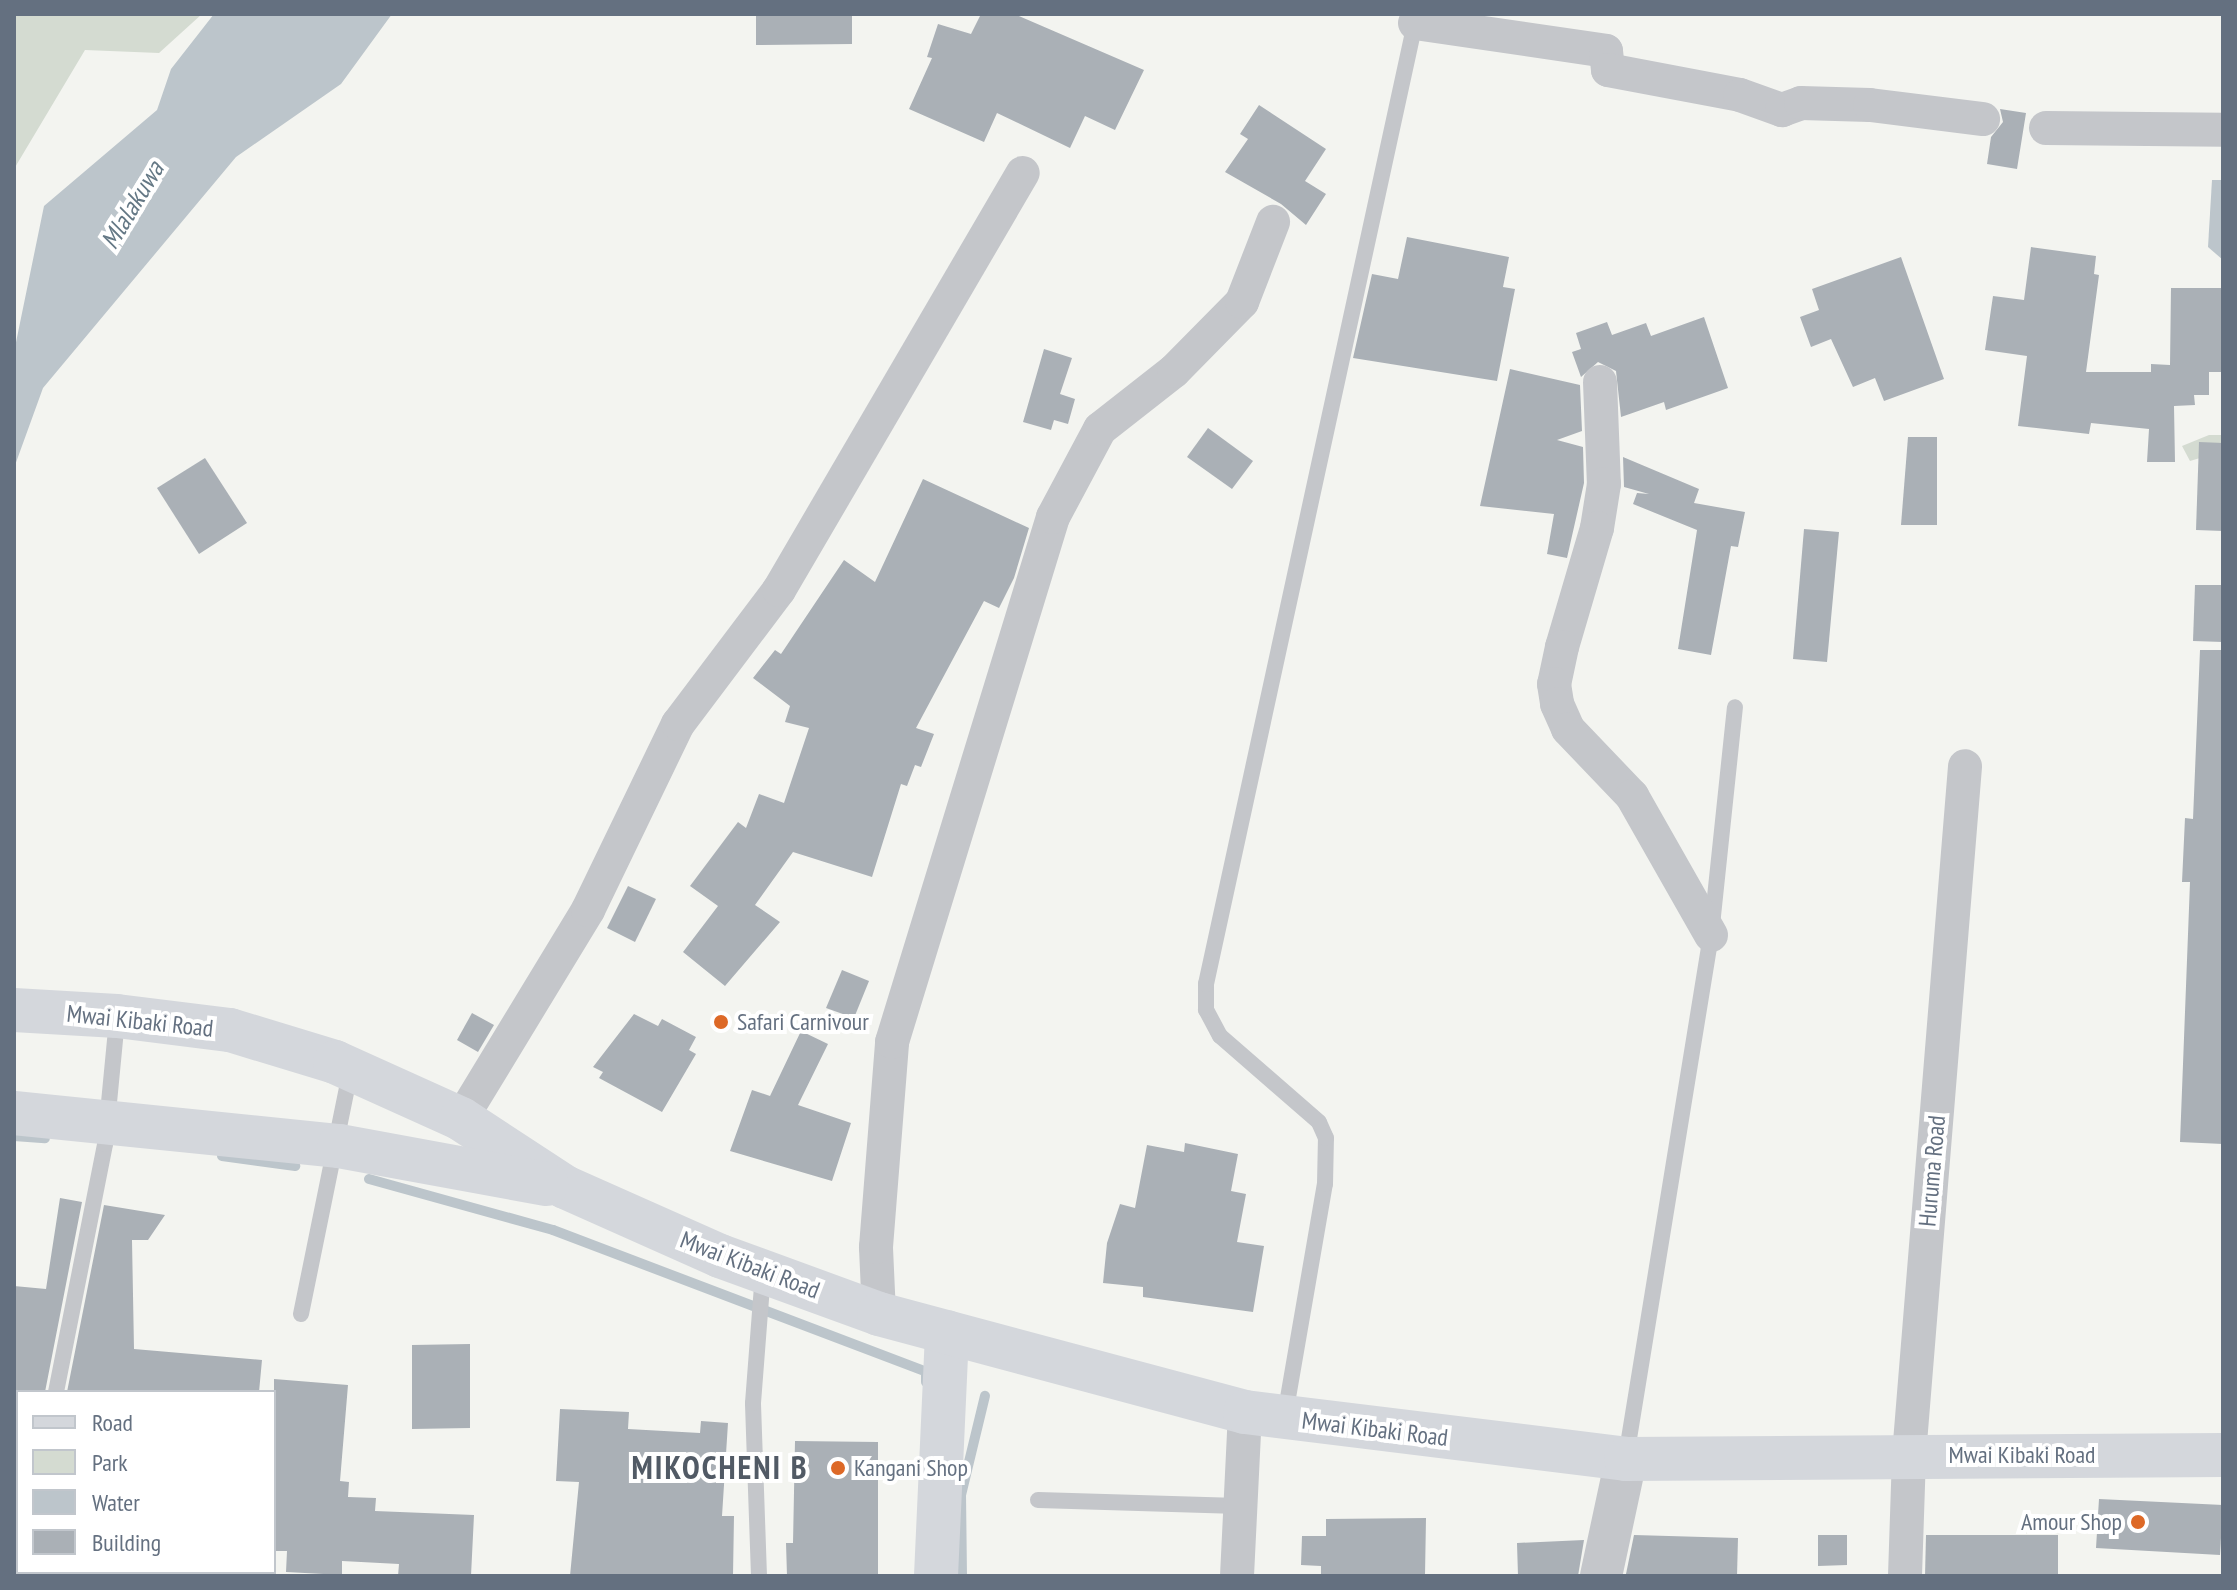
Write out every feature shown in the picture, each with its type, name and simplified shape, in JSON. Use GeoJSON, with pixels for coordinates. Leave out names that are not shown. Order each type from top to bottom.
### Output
{"type":"FeatureCollection","features":[{"type":"Feature","properties":{"kind":"main road","name":"Mwai Kibaki Road"},"geometry":{"type":"LineString","coordinates":[[14,1010],[117,1016],[230,1030],[350,1069],[461,1119],[565,1187],[763,1272],[879,1314],[1265,1414],[1626,1459],[2223,1455]]}},
{"type":"Feature","properties":{"kind":"main road","name":"Mwai Kibaki Road"},"geometry":{"type":"LineString","coordinates":[[14,1113],[108,1120],[339,1146],[565,1187]]}},
{"type":"Feature","properties":{"kind":"main road"},"geometry":{"type":"LineString","coordinates":[[936,1576],[947,1332]]}},
{"type":"Feature","properties":{"kind":"street"},"geometry":{"type":"LineString","coordinates":[[1415,23],[1606,51],[1608,70],[1740,95],[1782,110],[1801,103],[1870,105],[1983,119]]}},
{"type":"Feature","properties":{"kind":"street"},"geometry":{"type":"LineString","coordinates":[[2046,128],[2223,130]]}},
{"type":"Feature","properties":{"kind":"street"},"geometry":{"type":"LineString","coordinates":[[461,1119],[588,910],[678,724],[779,590],[1023,173]]}},
{"type":"Feature","properties":{"kind":"street"},"geometry":{"type":"LineString","coordinates":[[879,1314],[876,1247],[892,1042],[1053,517],[1100,429],[1174,371],[1242,302],[1273,222]]}},
{"type":"Feature","properties":{"kind":"street"},"geometry":{"type":"LineString","coordinates":[[1600,382],[1604,484],[1554,684],[1557,704],[1568,729],[1632,796],[1711,935]]}},
{"type":"Feature","properties":{"kind":"street","name":"Huruma Road"},"geometry":{"type":"LineString","coordinates":[[1905,1576],[1909,1455],[1965,766]]}},
{"type":"Feature","properties":{"kind":"street"},"geometry":{"type":"LineString","coordinates":[[1237,1576],[1239,1506],[1265,1414]]}},
{"type":"Feature","properties":{"kind":"street"},"geometry":{"type":"LineString","coordinates":[[1601,1576],[1626,1459]]}},
{"type":"Feature","properties":{"kind":"lane"},"geometry":{"type":"LineString","coordinates":[[1265,1414],[1325,1184],[1326,1138],[1319,1122],[1220,1036],[1206,1010],[1206,984],[1415,23]]}},
{"type":"Feature","properties":{"kind":"lane"},"geometry":{"type":"LineString","coordinates":[[1626,1459],[1711,935],[1735,707]]}},
{"type":"Feature","properties":{"kind":"lane"},"geometry":{"type":"LineString","coordinates":[[56,1390],[108,1120],[117,1016]]}},
{"type":"Feature","properties":{"kind":"lane"},"geometry":{"type":"LineString","coordinates":[[301,1314],[339,1146],[350,1069]]}},
{"type":"Feature","properties":{"kind":"lane"},"geometry":{"type":"LineString","coordinates":[[759,1576],[753,1403],[763,1272]]}},
{"type":"Feature","properties":{"kind":"lane"},"geometry":{"type":"LineString","coordinates":[[1038,1500],[1239,1506]]}},
{"type":"Feature","properties":{"kind":"green space"},"geometry":{"type":"Polygon","coordinates":[[[14,14],[202,14],[159,53],[85,50],[14,169],[14,14]]]}},
{"type":"Feature","properties":{"kind":"green space"},"geometry":{"type":"Polygon","coordinates":[[[2209,435],[2223,435],[2223,451],[2190,461],[2182,446],[2209,435]]]}},
{"type":"Feature","properties":{"kind":"water","name":"Mlalakuwa"},"geometry":{"type":"Polygon","coordinates":[[[214,14],[392,14],[341,84],[236,157],[43,388],[14,468],[14,352],[44,206],[157,110],[171,69],[214,14]]]}},
{"type":"Feature","properties":{"kind":"water"},"geometry":{"type":"Polygon","coordinates":[[[2212,180],[2223,180],[2223,260],[2208,247],[2212,180]]]}},
{"type":"Feature","properties":{"kind":"building"},"geometry":{"type":"Polygon","coordinates":[[[756,14],[852,14],[852,44],[756,45],[756,14]]]}},
{"type":"Feature","properties":{"kind":"building"},"geometry":{"type":"Polygon","coordinates":[[[981,14],[1014,14],[1144,70],[1115,130],[1085,116],[1070,148],[997,113],[984,142],[909,109],[932,58],[927,57],[938,24],[971,34],[981,14]]]}},
{"type":"Feature","properties":{"kind":"building"},"geometry":{"type":"Polygon","coordinates":[[[1259,105],[1326,149],[1305,181],[1326,194],[1306,225],[1281,204],[1225,172],[1248,139],[1240,134],[1259,105]]]}},
{"type":"Feature","properties":{"kind":"building"},"geometry":{"type":"Polygon","coordinates":[[[2000,109],[2026,113],[2017,169],[1987,164],[1991,137],[2003,122],[2000,109]]]}},
{"type":"Feature","properties":{"kind":"building"},"geometry":{"type":"Polygon","coordinates":[[[1407,237],[1509,257],[1503,287],[1515,289],[1497,381],[1353,358],[1372,274],[1398,279],[1407,237]]]}},
{"type":"Feature","properties":{"kind":"building"},"geometry":{"type":"Polygon","coordinates":[[[2031,247],[2096,256],[2094,274],[2099,275],[2086,372],[2151,372],[2151,364],[2170,365],[2171,288],[2223,288],[2223,372],[2209,372],[2209,395],[2194,395],[2195,405],[2174,406],[2175,462],[2147,462],[2149,429],[2091,423],[2089,434],[2018,426],[2027,356],[1985,350],[1993,296],[2024,300],[2031,247]]]}},
{"type":"Feature","properties":{"kind":"building"},"geometry":{"type":"Polygon","coordinates":[[[1901,257],[1944,379],[1884,401],[1875,378],[1853,387],[1831,339],[1811,347],[1800,317],[1819,310],[1812,289],[1901,257]]]}},
{"type":"Feature","properties":{"kind":"building"},"geometry":{"type":"Polygon","coordinates":[[[1704,317],[1728,388],[1666,410],[1664,402],[1621,417],[1616,371],[1598,362],[1581,377],[1572,352],[1581,349],[1576,333],[1607,322],[1612,335],[1646,323],[1651,336],[1704,317]]]}},
{"type":"Feature","properties":{"kind":"building"},"geometry":{"type":"Polygon","coordinates":[[[1044,349],[1072,358],[1060,394],[1075,399],[1068,424],[1054,420],[1051,430],[1023,422],[1044,349]]]}},
{"type":"Feature","properties":{"kind":"building"},"geometry":{"type":"Polygon","coordinates":[[[1510,369],[1580,385],[1582,431],[1557,440],[1583,447],[1584,483],[1567,558],[1547,554],[1554,514],[1480,506],[1510,369]]]}},
{"type":"Feature","properties":{"kind":"building"},"geometry":{"type":"Polygon","coordinates":[[[1208,428],[1253,461],[1232,489],[1187,457],[1208,428]]]}},
{"type":"Feature","properties":{"kind":"building"},"geometry":{"type":"Polygon","coordinates":[[[1908,437],[1937,437],[1937,525],[1901,525],[1908,437]]]}},
{"type":"Feature","properties":{"kind":"building"},"geometry":{"type":"Polygon","coordinates":[[[2199,442],[2223,443],[2223,531],[2196,530],[2199,442]]]}},
{"type":"Feature","properties":{"kind":"building"},"geometry":{"type":"Polygon","coordinates":[[[1623,457],[1699,489],[1694,503],[1745,512],[1738,547],[1731,546],[1711,655],[1678,649],[1697,530],[1633,504],[1637,493],[1649,494],[1624,487],[1623,457]]]}},
{"type":"Feature","properties":{"kind":"building"},"geometry":{"type":"Polygon","coordinates":[[[205,458],[247,523],[199,554],[157,488],[205,458]]]}},
{"type":"Feature","properties":{"kind":"building"},"geometry":{"type":"Polygon","coordinates":[[[923,479],[1029,528],[1014,578],[999,608],[984,601],[916,728],[934,734],[921,767],[915,765],[907,786],[901,784],[872,877],[793,852],[755,905],[780,922],[725,986],[683,952],[718,906],[690,886],[738,822],[746,828],[759,794],[784,803],[809,728],[785,722],[790,706],[753,678],[775,650],[781,654],[844,560],[875,582],[923,479]]]}},
{"type":"Feature","properties":{"kind":"building"},"geometry":{"type":"Polygon","coordinates":[[[1804,529],[1839,532],[1827,662],[1793,659],[1804,529]]]}},
{"type":"Feature","properties":{"kind":"building"},"geometry":{"type":"Polygon","coordinates":[[[2195,585],[2223,585],[2223,642],[2193,641],[2195,585]]]}},
{"type":"Feature","properties":{"kind":"building"},"geometry":{"type":"Polygon","coordinates":[[[2200,650],[2223,650],[2223,1144],[2180,1142],[2190,882],[2182,882],[2185,818],[2193,819],[2200,650]]]}},
{"type":"Feature","properties":{"kind":"building"},"geometry":{"type":"Polygon","coordinates":[[[628,886],[656,899],[635,942],[607,928],[628,886]]]}},
{"type":"Feature","properties":{"kind":"building"},"geometry":{"type":"Polygon","coordinates":[[[842,970],[869,981],[854,1018],[826,1008],[842,970]]]}},
{"type":"Feature","properties":{"kind":"building"},"geometry":{"type":"Polygon","coordinates":[[[472,1013],[494,1025],[478,1052],[457,1040],[472,1013]]]}},
{"type":"Feature","properties":{"kind":"building"},"geometry":{"type":"Polygon","coordinates":[[[634,1014],[658,1026],[662,1019],[696,1037],[689,1050],[696,1054],[662,1112],[599,1078],[603,1072],[593,1067],[634,1014]]]}},
{"type":"Feature","properties":{"kind":"building"},"geometry":{"type":"Polygon","coordinates":[[[801,1031],[828,1044],[798,1105],[851,1123],[832,1181],[730,1151],[752,1090],[770,1096],[801,1031]]]}},
{"type":"Feature","properties":{"kind":"building"},"geometry":{"type":"Polygon","coordinates":[[[1185,1143],[1238,1154],[1231,1191],[1246,1194],[1237,1242],[1264,1246],[1253,1312],[1143,1297],[1143,1287],[1103,1283],[1107,1243],[1120,1204],[1135,1208],[1147,1145],[1184,1152],[1185,1143]]]}},
{"type":"Feature","properties":{"kind":"building"},"geometry":{"type":"Polygon","coordinates":[[[60,1198],[82,1202],[45,1390],[14,1392],[14,1286],[46,1289],[60,1198]]]}},
{"type":"Feature","properties":{"kind":"building"},"geometry":{"type":"Polygon","coordinates":[[[104,1205],[165,1215],[148,1240],[132,1240],[134,1349],[262,1360],[259,1390],[67,1390],[104,1205]]]}},
{"type":"Feature","properties":{"kind":"building"},"geometry":{"type":"Polygon","coordinates":[[[470,1344],[470,1428],[412,1429],[412,1345],[470,1344]]]}},
{"type":"Feature","properties":{"kind":"building"},"geometry":{"type":"Polygon","coordinates":[[[274,1379],[348,1385],[340,1481],[349,1482],[348,1497],[376,1498],[375,1511],[474,1515],[471,1576],[398,1576],[399,1564],[342,1561],[342,1575],[286,1572],[287,1551],[276,1551],[274,1379]]]}},
{"type":"Feature","properties":{"kind":"building"},"geometry":{"type":"Polygon","coordinates":[[[560,1409],[629,1412],[628,1429],[700,1433],[701,1421],[728,1423],[722,1516],[734,1516],[733,1576],[570,1576],[579,1482],[556,1481],[560,1409]]]}},
{"type":"Feature","properties":{"kind":"building"},"geometry":{"type":"Polygon","coordinates":[[[795,1441],[878,1442],[878,1576],[787,1576],[786,1543],[793,1543],[795,1441]]]}},
{"type":"Feature","properties":{"kind":"building"},"geometry":{"type":"Polygon","coordinates":[[[2099,1499],[2223,1505],[2220,1555],[2096,1548],[2099,1499]]]}},
{"type":"Feature","properties":{"kind":"building"},"geometry":{"type":"Polygon","coordinates":[[[1426,1518],[1425,1576],[1321,1576],[1321,1566],[1301,1565],[1302,1536],[1326,1536],[1326,1519],[1426,1518]]]}},
{"type":"Feature","properties":{"kind":"building"},"geometry":{"type":"Polygon","coordinates":[[[1634,1535],[1738,1538],[1737,1576],[1626,1574],[1634,1535]]]}},
{"type":"Feature","properties":{"kind":"building"},"geometry":{"type":"Polygon","coordinates":[[[1818,1535],[1847,1535],[1847,1565],[1818,1566],[1818,1535]]]}},
{"type":"Feature","properties":{"kind":"building"},"geometry":{"type":"Polygon","coordinates":[[[1926,1535],[2058,1535],[2058,1576],[1925,1576],[1926,1535]]]}},
{"type":"Feature","properties":{"kind":"building"},"geometry":{"type":"Polygon","coordinates":[[[1584,1540],[1578,1576],[1518,1576],[1517,1543],[1584,1540]]]}},
{"type":"Feature","properties":{"kind":"waterway"},"geometry":{"type":"LineString","coordinates":[[14,1136],[45,1138]]}},
{"type":"Feature","properties":{"kind":"waterway"},"geometry":{"type":"LineString","coordinates":[[222,1156],[295,1166]]}},
{"type":"Feature","properties":{"kind":"waterway"},"geometry":{"type":"LineString","coordinates":[[369,1179],[553,1230],[926,1372],[926,1382]]}},
{"type":"Feature","properties":{"kind":"waterway"},"geometry":{"type":"LineString","coordinates":[[962,1576],[961,1495],[985,1396]]}},
{"type":"Feature","properties":{"kind":"place","name":"Safari Carnivour"},"geometry":{"type":"Point","coordinates":[721,1022]}},
{"type":"Feature","properties":{"kind":"place","name":"Kangani Shop"},"geometry":{"type":"Point","coordinates":[838,1468]}},
{"type":"Feature","properties":{"kind":"place","name":"Amour Shop"},"geometry":{"type":"Point","coordinates":[2138,1522]}},
{"type":"Feature","properties":{"kind":"district","name":"MIKOCHENI B"},"geometry":{"type":"Point","coordinates":[720,1467]}}]}
